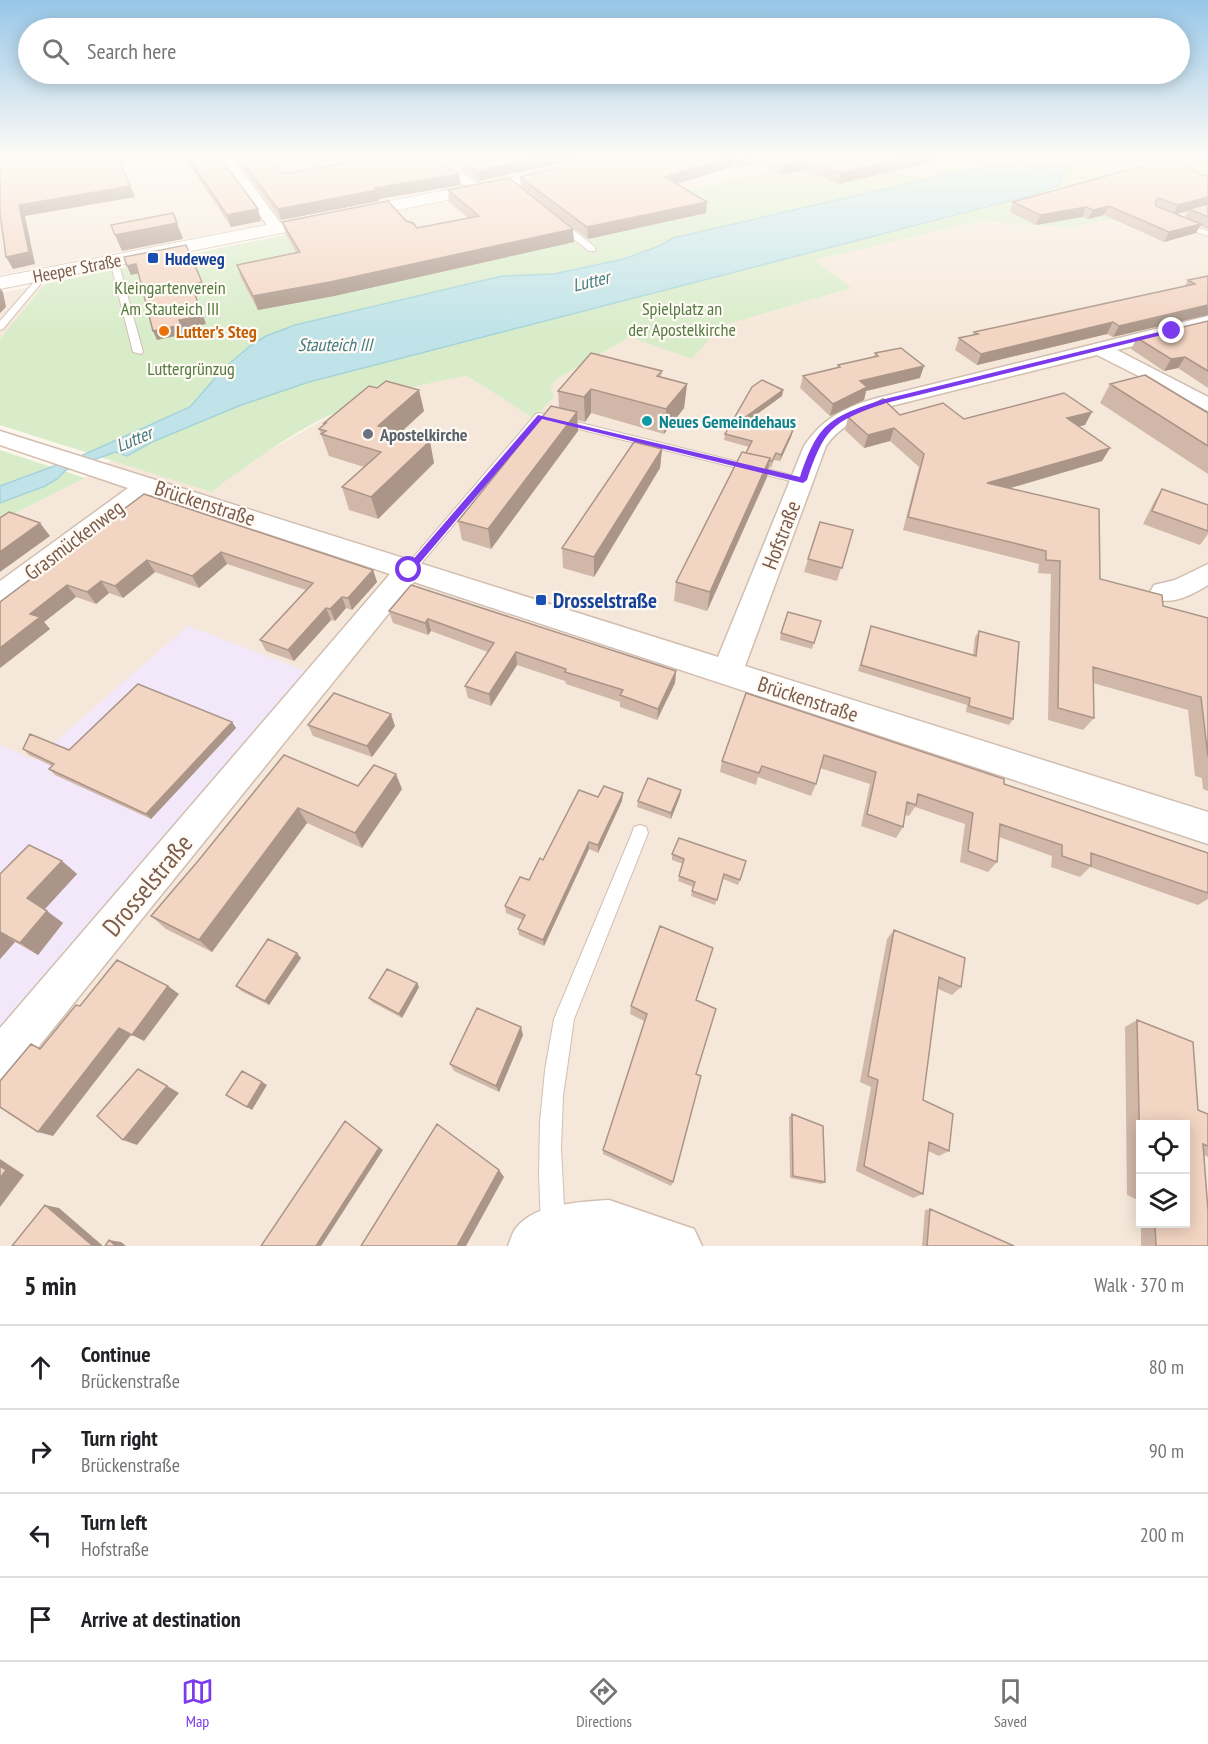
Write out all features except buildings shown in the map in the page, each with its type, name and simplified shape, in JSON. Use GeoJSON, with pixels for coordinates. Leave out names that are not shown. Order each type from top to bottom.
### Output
{"type":"FeatureCollection","features":[{"type":"Feature","properties":{"kind":"main road","name":"Heeper Straße"},"geometry":{"type":"LineString","coordinates":[[0,283],[337,216]]}},
{"type":"Feature","properties":{"kind":"street"},"geometry":{"type":"LineString","coordinates":[[268,216],[277,228]]}},
{"type":"Feature","properties":{"kind":"street","name":"Hofstraße"},"geometry":{"type":"LineString","coordinates":[[727,673],[803,480],[814,446],[825,430],[853,412],[884,402],[1208,322]]}},
{"type":"Feature","properties":{"kind":"street"},"geometry":{"type":"LineString","coordinates":[[1098,348],[1208,405]]}},
{"type":"Feature","properties":{"kind":"street","name":"Brückenstraße"},"geometry":{"type":"LineString","coordinates":[[0,438],[1208,828]]}},
{"type":"Feature","properties":{"kind":"street","name":"Grasmückenweg"},"geometry":{"type":"LineString","coordinates":[[0,596],[147,485]]}},
{"type":"Feature","properties":{"kind":"street","name":"Drosselstraße"},"geometry":{"type":"LineString","coordinates":[[0,1061],[409,570]]}},
{"type":"Feature","properties":{"kind":"street"},"geometry":{"type":"LineString","coordinates":[[1164,592],[1182,588],[1208,573]]}},
{"type":"Feature","properties":{"kind":"street"},"geometry":{"type":"LineString","coordinates":[[543,1239],[580,1226],[609,1224],[677,1246]]}},
{"type":"Feature","properties":{"kind":"lane"},"geometry":{"type":"LineString","coordinates":[[554,219],[592,249]]}},
{"type":"Feature","properties":{"kind":"lane"},"geometry":{"type":"LineString","coordinates":[[1175,221],[1208,234]]}},
{"type":"Feature","properties":{"kind":"lane"},"geometry":{"type":"LineString","coordinates":[[114,261],[138,352]]}},
{"type":"Feature","properties":{"kind":"lane"},"geometry":{"type":"LineString","coordinates":[[0,327],[38,282],[39,275]]}},
{"type":"Feature","properties":{"kind":"lane"},"geometry":{"type":"LineString","coordinates":[[409,570],[540,416],[803,480]]}},
{"type":"Feature","properties":{"kind":"lane"},"geometry":{"type":"LineString","coordinates":[[543,1239],[559,1039],[564,1019],[640,832]]}},
{"type":"Feature","properties":{"kind":"shaded area"},"geometry":{"type":"Polygon","coordinates":[[[0,216],[305,216],[0,275],[0,216]]]}},
{"type":"Feature","properties":{"kind":"shaded area"},"geometry":{"type":"Polygon","coordinates":[[[395,216],[536,216],[418,237],[395,216]]]}},
{"type":"Feature","properties":{"kind":"shaded area"},"geometry":{"type":"Polygon","coordinates":[[[1122,216],[1208,216],[1208,1246],[0,1246],[0,521],[85,478],[112,460],[211,492],[265,453],[337,412],[419,384],[467,376],[530,416],[536,416],[554,397],[551,387],[557,379],[630,337],[692,358],[721,326],[850,288],[814,260],[979,221],[1072,228],[1122,216]]]}},
{"type":"Feature","properties":{"kind":"shaded area"},"geometry":{"type":"Polygon","coordinates":[[[45,284],[4,335],[0,339],[0,293],[45,284]]]}},
{"type":"Feature","properties":{"kind":"shaded area"},"geometry":{"type":"Polygon","coordinates":[[[188,626],[306,671],[0,1031],[0,745],[34,760],[188,626]]]}},
{"type":"Feature","properties":{"kind":"green space","name":"Luttergrünzug"},"geometry":{"type":"Polygon","coordinates":[[[377,216],[395,216],[418,237],[521,216],[1122,216],[1072,228],[979,221],[815,260],[851,288],[721,326],[692,359],[630,337],[557,379],[551,387],[554,397],[536,416],[530,416],[467,376],[386,394],[339,411],[305,428],[211,492],[0,425],[0,339],[45,284],[377,216]]]}},
{"type":"Feature","properties":{"kind":"green space"},"geometry":{"type":"Polygon","coordinates":[[[0,450],[85,478],[0,521],[0,450]]]}},
{"type":"Feature","properties":{"kind":"water","name":"Stauteich III"},"geometry":{"type":"Polygon","coordinates":[[[767,216],[951,216],[309,382],[241,405],[152,442],[127,456],[115,452],[66,470],[45,486],[0,503],[0,486],[81,456],[190,407],[222,370],[250,346],[266,336],[295,325],[502,276],[554,274],[624,259],[659,246],[673,238],[767,216]]]}},
{"type":"Feature","properties":{"kind":"place","name":"Hudeweg"},"geometry":{"type":"Point","coordinates":[153,258]}},
{"type":"Feature","properties":{"kind":"place","name":"Lutter's Steg"},"geometry":{"type":"Point","coordinates":[164,331]}},
{"type":"Feature","properties":{"kind":"place","name":"Neues Gemeindehaus"},"geometry":{"type":"Point","coordinates":[647,421]}},
{"type":"Feature","properties":{"kind":"place","name":"Apostelkirche"},"geometry":{"type":"Point","coordinates":[368,434]}},
{"type":"Feature","properties":{"kind":"place","name":"Drosselstraße"},"geometry":{"type":"Point","coordinates":[541,600]}},
{"type":"Feature","properties":{"kind":"route"},"geometry":{"type":"LineString","coordinates":[[409,570],[540,416],[803,480],[814,446],[825,430],[853,412],[884,402],[1172,331]]}},
{"type":"Feature","properties":{"kind":"water label","name":"Lutter"},"geometry":{"type":"Point","coordinates":[591,281]}},
{"type":"Feature","properties":{"kind":"water label","name":"Lutter"},"geometry":{"type":"Point","coordinates":[134,439]}},
{"type":"Feature","properties":{"kind":"park label","name":"Kleingartenverein Am Stauteich III"},"geometry":{"type":"Point","coordinates":[170,297]}},
{"type":"Feature","properties":{"kind":"park label","name":"Spielplatz an der Apostelkirche"},"geometry":{"type":"Point","coordinates":[682,318]}}]}
